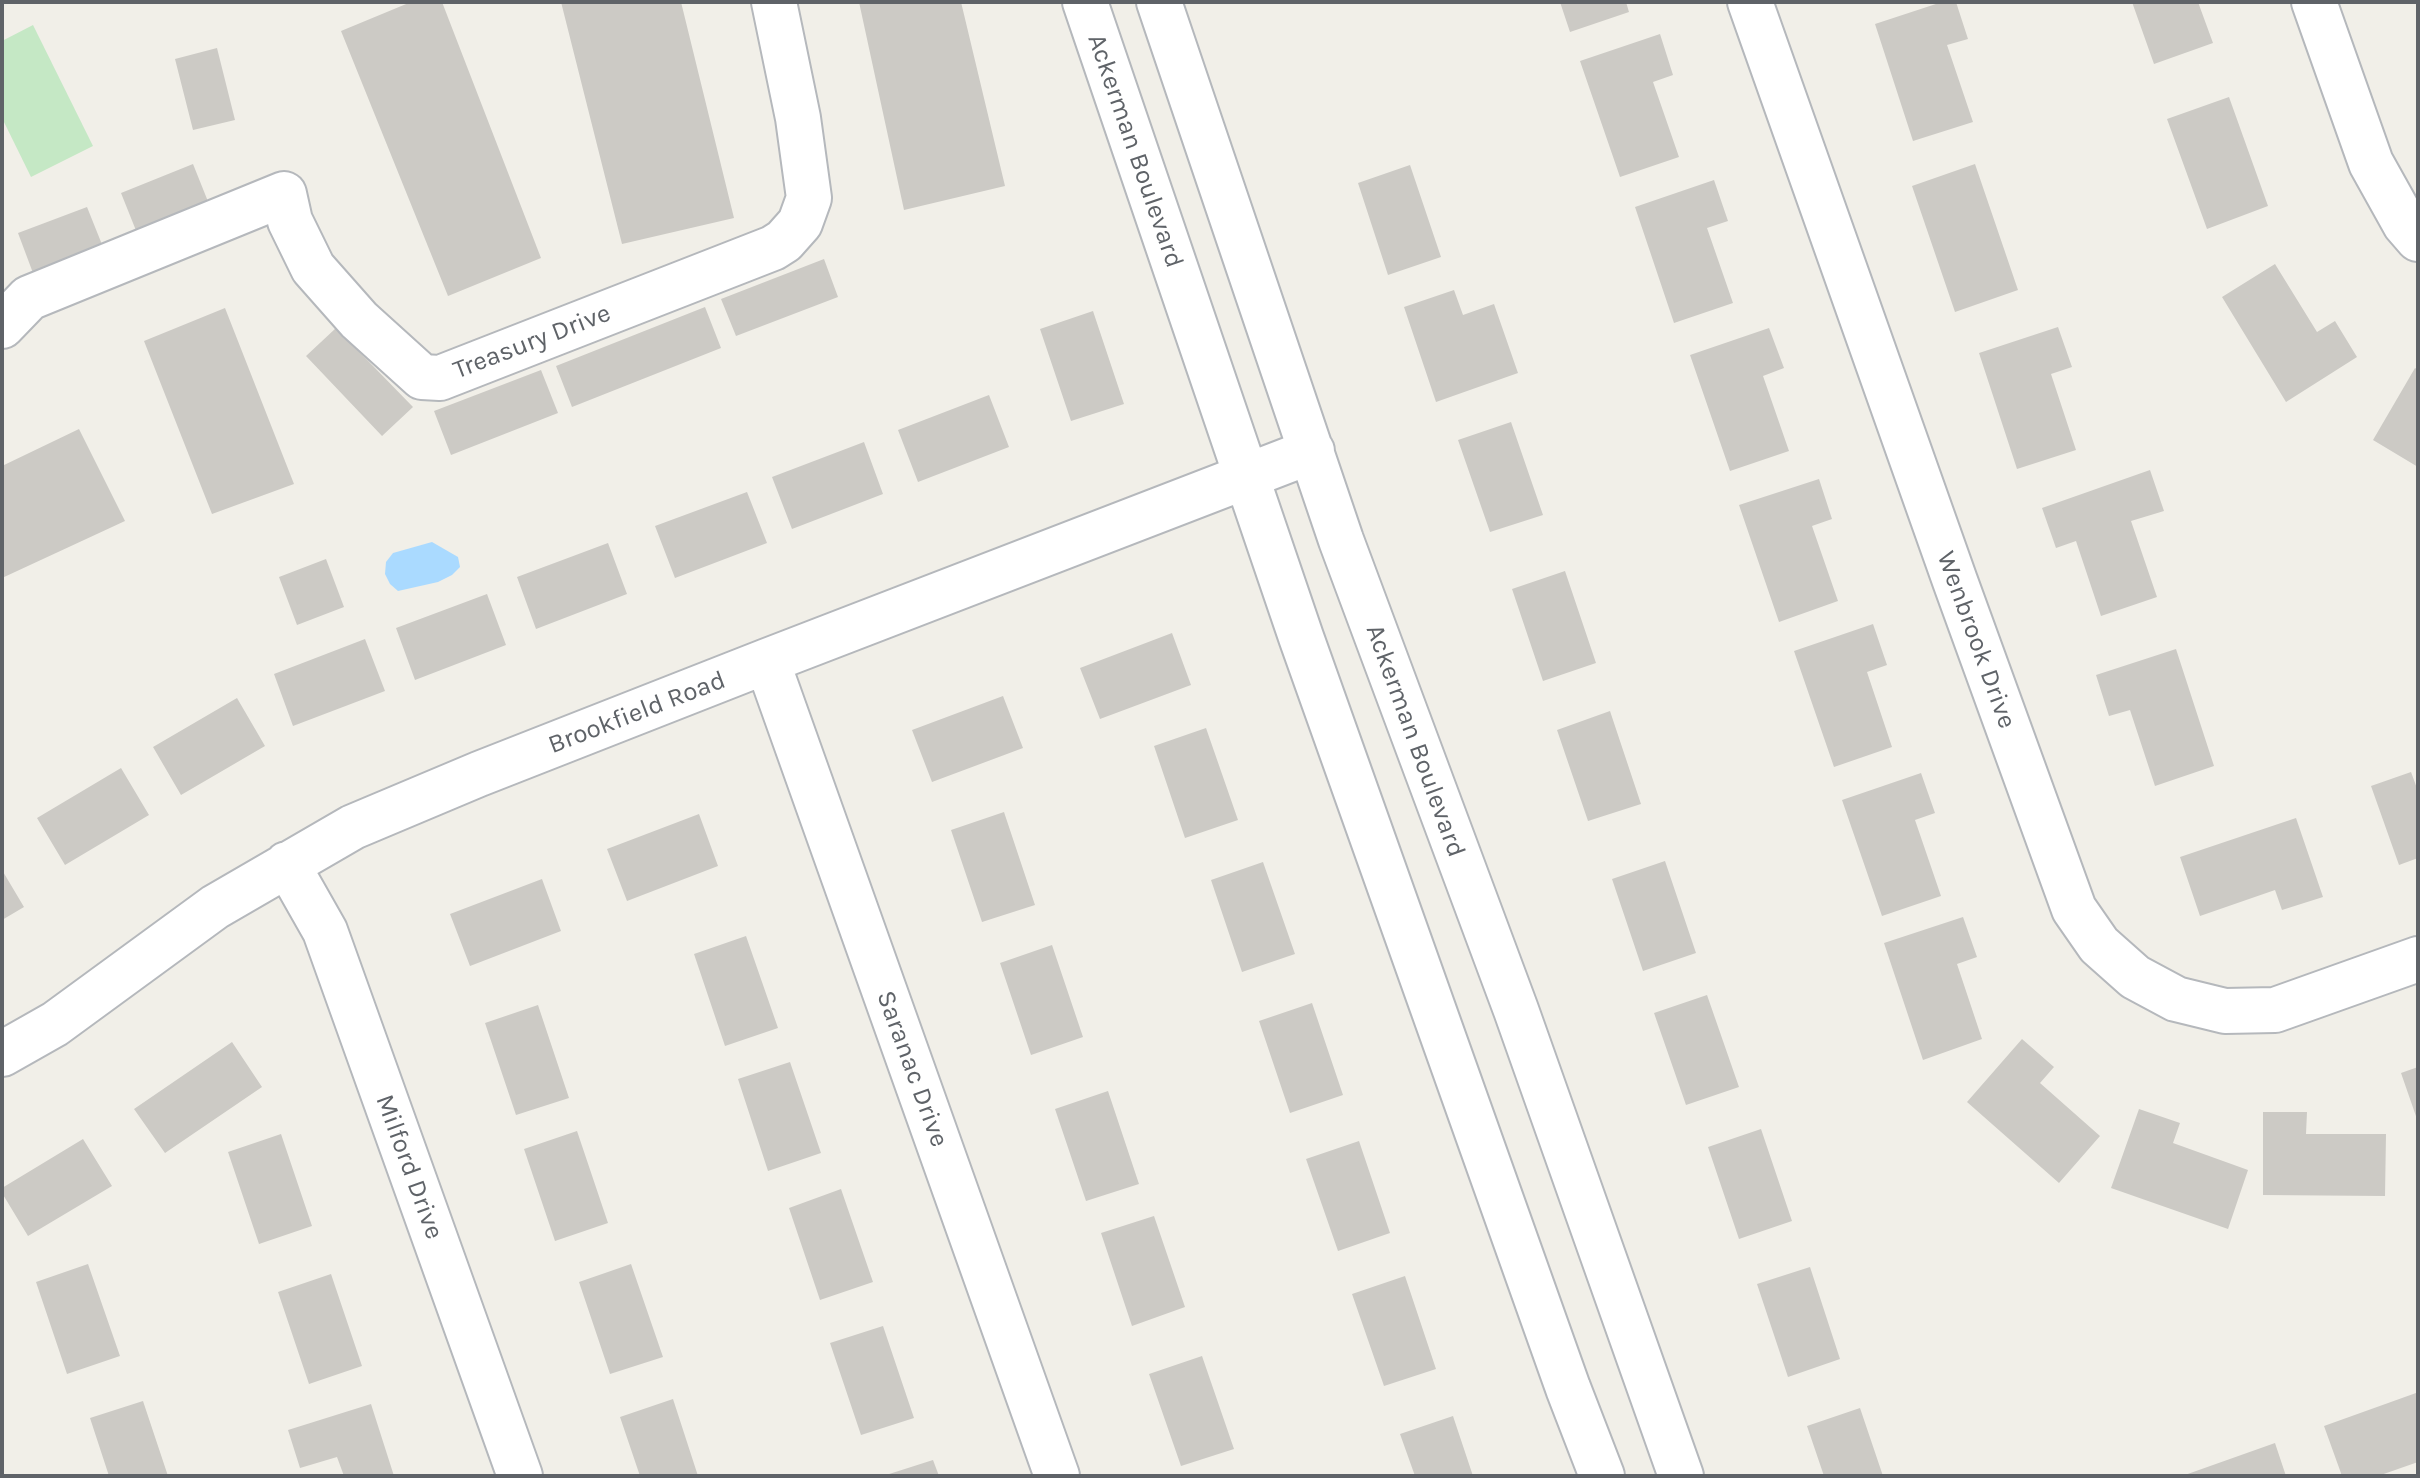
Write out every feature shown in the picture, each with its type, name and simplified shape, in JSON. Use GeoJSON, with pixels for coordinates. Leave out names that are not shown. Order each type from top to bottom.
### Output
{"type":"FeatureCollection","features":[{"type":"Feature","properties":{"kind":"street","name":"Treasury Drive"},"geometry":{"type":"LineString","coordinates":[[2,326],[29,298],[284,194],[290,221],[313,268],[359,320],[422,377],[440,378],[773,248],[800,223],[809,198],[798,118],[774,2]]}},
{"type":"Feature","properties":{"kind":"street","name":"Ackerman Boulevard"},"geometry":{"type":"LineString","coordinates":[[1085,2],[1328,713],[1602,1476]]}},
{"type":"Feature","properties":{"kind":"street","name":"Ackerman Boulevard"},"geometry":{"type":"LineString","coordinates":[[1159,2],[1341,540],[1516,1010],[1681,1476]]}},
{"type":"Feature","properties":{"kind":"street","name":"Wenbrook Drive"},"geometry":{"type":"LineString","coordinates":[[1750,2],[2074,909],[2099,945],[2135,977],[2176,999],[2225,1011],[2275,1010],[2418,959]]}},
{"type":"Feature","properties":{"kind":"street"},"geometry":{"type":"LineString","coordinates":[[2314,2],[2371,163],[2405,224],[2418,239]]}},
{"type":"Feature","properties":{"kind":"street","name":"Brookfield Road"},"geometry":{"type":"LineString","coordinates":[[2,1054],[55,1024],[215,907],[353,827],[767,661],[1312,451]]}},
{"type":"Feature","properties":{"kind":"street","name":"Saranac Drive"},"geometry":{"type":"LineString","coordinates":[[767,661],[1057,1476]]}},
{"type":"Feature","properties":{"kind":"street","name":"Milford Drive"},"geometry":{"type":"LineString","coordinates":[[287,864],[325,931],[520,1476]]}},
{"type":"Feature","properties":{"kind":"green space"},"geometry":{"type":"Polygon","coordinates":[[[33,25],[93,146],[31,177],[2,118],[2,41],[33,25]]]}},
{"type":"Feature","properties":{"kind":"water"},"geometry":{"type":"Polygon","coordinates":[[[432,542],[458,557],[460,567],[438,582],[398,591],[385,574],[386,562],[393,553],[432,542]]]}},
{"type":"Feature","properties":{"kind":"building"},"geometry":{"type":"Polygon","coordinates":[[[411,2],[442,2],[541,258],[448,296],[341,31],[411,2]]]}},
{"type":"Feature","properties":{"kind":"building"},"geometry":{"type":"Polygon","coordinates":[[[561,2],[681,2],[734,218],[622,244],[561,2]]]}},
{"type":"Feature","properties":{"kind":"building"},"geometry":{"type":"Polygon","coordinates":[[[859,2],[961,2],[1005,186],[904,210],[859,2]]]}},
{"type":"Feature","properties":{"kind":"building"},"geometry":{"type":"Polygon","coordinates":[[[1560,2],[1626,2],[1629,12],[1570,32],[1560,2]]]}},
{"type":"Feature","properties":{"kind":"building"},"geometry":{"type":"Polygon","coordinates":[[[1942,2],[1956,2],[1968,39],[1947,45],[1973,122],[1913,141],[1875,24],[1942,2]]]}},
{"type":"Feature","properties":{"kind":"building"},"geometry":{"type":"Polygon","coordinates":[[[2132,2],[2198,2],[2213,43],[2154,64],[2132,2]]]}},
{"type":"Feature","properties":{"kind":"building"},"geometry":{"type":"Polygon","coordinates":[[[1660,34],[1673,75],[1653,82],[1679,157],[1620,177],[1580,61],[1660,34]]]}},
{"type":"Feature","properties":{"kind":"building"},"geometry":{"type":"Polygon","coordinates":[[[217,48],[235,120],[193,130],[175,59],[217,48]]]}},
{"type":"Feature","properties":{"kind":"building"},"geometry":{"type":"Polygon","coordinates":[[[2229,97],[2268,206],[2207,229],[2167,119],[2229,97]]]}},
{"type":"Feature","properties":{"kind":"building"},"geometry":{"type":"Polygon","coordinates":[[[193,164],[209,204],[137,233],[121,193],[193,164]]]}},
{"type":"Feature","properties":{"kind":"building"},"geometry":{"type":"Polygon","coordinates":[[[1975,164],[2018,290],[1955,312],[1912,186],[1975,164]]]}},
{"type":"Feature","properties":{"kind":"building"},"geometry":{"type":"Polygon","coordinates":[[[1410,165],[1441,257],[1388,275],[1358,183],[1410,165]]]}},
{"type":"Feature","properties":{"kind":"building"},"geometry":{"type":"Polygon","coordinates":[[[1714,180],[1728,221],[1707,228],[1733,303],[1674,323],[1635,207],[1714,180]]]}},
{"type":"Feature","properties":{"kind":"building"},"geometry":{"type":"Polygon","coordinates":[[[87,207],[103,247],[33,273],[18,233],[87,207]]]}},
{"type":"Feature","properties":{"kind":"building"},"geometry":{"type":"Polygon","coordinates":[[[824,259],[838,297],[736,336],[721,299],[824,259]]]}},
{"type":"Feature","properties":{"kind":"building"},"geometry":{"type":"Polygon","coordinates":[[[2275,264],[2317,332],[2335,321],[2357,357],[2286,402],[2222,297],[2275,264]]]}},
{"type":"Feature","properties":{"kind":"building"},"geometry":{"type":"Polygon","coordinates":[[[1454,290],[1463,315],[1494,304],[1518,373],[1436,402],[1404,307],[1454,290]]]}},
{"type":"Feature","properties":{"kind":"building"},"geometry":{"type":"Polygon","coordinates":[[[705,307],[721,348],[572,407],[556,366],[705,307]]]}},
{"type":"Feature","properties":{"kind":"building"},"geometry":{"type":"Polygon","coordinates":[[[225,308],[294,484],[212,514],[144,341],[225,308]]]}},
{"type":"Feature","properties":{"kind":"building"},"geometry":{"type":"Polygon","coordinates":[[[1093,311],[1124,404],[1071,421],[1040,329],[1093,311]]]}},
{"type":"Feature","properties":{"kind":"building"},"geometry":{"type":"Polygon","coordinates":[[[2058,327],[2072,367],[2051,374],[2076,450],[2017,469],[1979,353],[2058,327]]]}},
{"type":"Feature","properties":{"kind":"building"},"geometry":{"type":"Polygon","coordinates":[[[336,328],[413,407],[382,436],[306,356],[336,328]]]}},
{"type":"Feature","properties":{"kind":"building"},"geometry":{"type":"Polygon","coordinates":[[[1769,328],[1784,368],[1763,376],[1789,451],[1730,471],[1690,355],[1769,328]]]}},
{"type":"Feature","properties":{"kind":"building"},"geometry":{"type":"Polygon","coordinates":[[[2415,368],[2418,370],[2418,467],[2373,440],[2415,368]]]}},
{"type":"Feature","properties":{"kind":"building"},"geometry":{"type":"Polygon","coordinates":[[[541,370],[558,413],[451,455],[434,411],[541,370]]]}},
{"type":"Feature","properties":{"kind":"building"},"geometry":{"type":"Polygon","coordinates":[[[989,395],[1009,447],[918,482],[898,430],[989,395]]]}},
{"type":"Feature","properties":{"kind":"building"},"geometry":{"type":"Polygon","coordinates":[[[1511,422],[1543,515],[1490,532],[1458,440],[1511,422]]]}},
{"type":"Feature","properties":{"kind":"building"},"geometry":{"type":"Polygon","coordinates":[[[79,429],[125,521],[2,578],[2,466],[79,429]]]}},
{"type":"Feature","properties":{"kind":"building"},"geometry":{"type":"Polygon","coordinates":[[[864,442],[883,494],[792,529],[772,477],[864,442]]]}},
{"type":"Feature","properties":{"kind":"building"},"geometry":{"type":"Polygon","coordinates":[[[2150,470],[2164,511],[2131,521],[2157,597],[2101,616],[2076,541],[2056,548],[2042,508],[2150,470]]]}},
{"type":"Feature","properties":{"kind":"building"},"geometry":{"type":"Polygon","coordinates":[[[1819,479],[1832,519],[1812,526],[1838,601],[1779,622],[1739,505],[1819,479]]]}},
{"type":"Feature","properties":{"kind":"building"},"geometry":{"type":"Polygon","coordinates":[[[747,492],[767,543],[675,578],[655,526],[747,492]]]}},
{"type":"Feature","properties":{"kind":"building"},"geometry":{"type":"Polygon","coordinates":[[[608,543],[627,594],[536,629],[517,577],[608,543]]]}},
{"type":"Feature","properties":{"kind":"building"},"geometry":{"type":"Polygon","coordinates":[[[326,559],[344,607],[297,625],[279,577],[326,559]]]}},
{"type":"Feature","properties":{"kind":"building"},"geometry":{"type":"Polygon","coordinates":[[[1565,571],[1596,663],[1543,681],[1512,589],[1565,571]]]}},
{"type":"Feature","properties":{"kind":"building"},"geometry":{"type":"Polygon","coordinates":[[[487,594],[506,645],[415,680],[396,628],[487,594]]]}},
{"type":"Feature","properties":{"kind":"building"},"geometry":{"type":"Polygon","coordinates":[[[1873,624],[1887,665],[1867,672],[1892,747],[1834,767],[1794,651],[1873,624]]]}},
{"type":"Feature","properties":{"kind":"building"},"geometry":{"type":"Polygon","coordinates":[[[1172,633],[1191,685],[1100,719],[1080,668],[1172,633]]]}},
{"type":"Feature","properties":{"kind":"building"},"geometry":{"type":"Polygon","coordinates":[[[365,639],[385,691],[293,726],[274,674],[365,639]]]}},
{"type":"Feature","properties":{"kind":"building"},"geometry":{"type":"Polygon","coordinates":[[[2176,649],[2214,766],[2155,786],[2130,710],[2109,716],[2096,675],[2176,649]]]}},
{"type":"Feature","properties":{"kind":"building"},"geometry":{"type":"Polygon","coordinates":[[[1003,696],[1023,748],[932,782],[912,730],[1003,696]]]}},
{"type":"Feature","properties":{"kind":"building"},"geometry":{"type":"Polygon","coordinates":[[[237,698],[265,746],[181,795],[153,747],[237,698]]]}},
{"type":"Feature","properties":{"kind":"building"},"geometry":{"type":"Polygon","coordinates":[[[1610,711],[1641,804],[1588,821],[1557,730],[1610,711]]]}},
{"type":"Feature","properties":{"kind":"building"},"geometry":{"type":"Polygon","coordinates":[[[1206,728],[1238,820],[1185,838],[1154,746],[1206,728]]]}},
{"type":"Feature","properties":{"kind":"building"},"geometry":{"type":"Polygon","coordinates":[[[121,768],[149,815],[65,865],[37,818],[121,768]]]}},
{"type":"Feature","properties":{"kind":"building"},"geometry":{"type":"Polygon","coordinates":[[[2411,772],[2418,791],[2418,858],[2399,865],[2371,786],[2411,772]]]}},
{"type":"Feature","properties":{"kind":"building"},"geometry":{"type":"Polygon","coordinates":[[[1921,773],[1935,813],[1915,820],[1941,896],[1882,916],[1842,800],[1921,773]]]}},
{"type":"Feature","properties":{"kind":"building"},"geometry":{"type":"Polygon","coordinates":[[[1004,812],[1035,905],[982,922],[951,830],[1004,812]]]}},
{"type":"Feature","properties":{"kind":"building"},"geometry":{"type":"Polygon","coordinates":[[[699,814],[718,866],[627,901],[607,849],[699,814]]]}},
{"type":"Feature","properties":{"kind":"building"},"geometry":{"type":"Polygon","coordinates":[[[2296,818],[2323,897],[2282,910],[2275,890],[2200,916],[2180,857],[2296,818]]]}},
{"type":"Feature","properties":{"kind":"building"},"geometry":{"type":"Polygon","coordinates":[[[1665,861],[1696,953],[1643,971],[1612,879],[1665,861]]]}},
{"type":"Feature","properties":{"kind":"building"},"geometry":{"type":"Polygon","coordinates":[[[1263,862],[1295,954],[1242,972],[1211,880],[1263,862]]]}},
{"type":"Feature","properties":{"kind":"building"},"geometry":{"type":"Polygon","coordinates":[[[2,870],[24,907],[2,920],[2,870]]]}},
{"type":"Feature","properties":{"kind":"building"},"geometry":{"type":"Polygon","coordinates":[[[542,879],[561,931],[470,966],[450,914],[542,879]]]}},
{"type":"Feature","properties":{"kind":"building"},"geometry":{"type":"Polygon","coordinates":[[[1963,917],[1977,957],[1957,964],[1982,1039],[1923,1060],[1884,943],[1963,917]]]}},
{"type":"Feature","properties":{"kind":"building"},"geometry":{"type":"Polygon","coordinates":[[[746,936],[778,1028],[725,1046],[694,954],[746,936]]]}},
{"type":"Feature","properties":{"kind":"building"},"geometry":{"type":"Polygon","coordinates":[[[1052,945],[1083,1037],[1031,1055],[1000,963],[1052,945]]]}},
{"type":"Feature","properties":{"kind":"building"},"geometry":{"type":"Polygon","coordinates":[[[1707,995],[1739,1087],[1686,1105],[1654,1013],[1707,995]]]}},
{"type":"Feature","properties":{"kind":"building"},"geometry":{"type":"Polygon","coordinates":[[[1312,1003],[1343,1095],[1290,1113],[1259,1021],[1312,1003]]]}},
{"type":"Feature","properties":{"kind":"building"},"geometry":{"type":"Polygon","coordinates":[[[538,1005],[569,1098],[516,1115],[485,1023],[538,1005]]]}},
{"type":"Feature","properties":{"kind":"building"},"geometry":{"type":"Polygon","coordinates":[[[2022,1039],[2054,1067],[2040,1083],[2100,1136],[2059,1183],[1967,1102],[2022,1039]]]}},
{"type":"Feature","properties":{"kind":"building"},"geometry":{"type":"Polygon","coordinates":[[[232,1042],[262,1087],[165,1153],[134,1109],[232,1042]]]}},
{"type":"Feature","properties":{"kind":"building"},"geometry":{"type":"Polygon","coordinates":[[[790,1062],[821,1153],[768,1171],[738,1079],[790,1062]]]}},
{"type":"Feature","properties":{"kind":"building"},"geometry":{"type":"Polygon","coordinates":[[[2418,1067],[2418,1122],[2401,1073],[2418,1067]]]}},
{"type":"Feature","properties":{"kind":"building"},"geometry":{"type":"Polygon","coordinates":[[[1108,1091],[1139,1184],[1086,1201],[1055,1109],[1108,1091]]]}},
{"type":"Feature","properties":{"kind":"building"},"geometry":{"type":"Polygon","coordinates":[[[2139,1109],[2180,1123],[2173,1143],[2248,1170],[2228,1229],[2111,1188],[2139,1109]]]}},
{"type":"Feature","properties":{"kind":"building"},"geometry":{"type":"Polygon","coordinates":[[[2263,1112],[2307,1112],[2306,1134],[2386,1134],[2385,1196],[2263,1195],[2263,1112]]]}},
{"type":"Feature","properties":{"kind":"building"},"geometry":{"type":"Polygon","coordinates":[[[1761,1129],[1792,1221],[1739,1239],[1708,1147],[1761,1129]]]}},
{"type":"Feature","properties":{"kind":"building"},"geometry":{"type":"Polygon","coordinates":[[[577,1131],[608,1223],[555,1241],[524,1149],[577,1131]]]}},
{"type":"Feature","properties":{"kind":"building"},"geometry":{"type":"Polygon","coordinates":[[[281,1134],[312,1226],[259,1244],[228,1152],[281,1134]]]}},
{"type":"Feature","properties":{"kind":"building"},"geometry":{"type":"Polygon","coordinates":[[[83,1139],[112,1186],[28,1236],[2,1188],[83,1139]]]}},
{"type":"Feature","properties":{"kind":"building"},"geometry":{"type":"Polygon","coordinates":[[[1359,1141],[1390,1233],[1338,1251],[1306,1159],[1359,1141]]]}},
{"type":"Feature","properties":{"kind":"building"},"geometry":{"type":"Polygon","coordinates":[[[841,1189],[873,1282],[820,1300],[789,1208],[841,1189]]]}},
{"type":"Feature","properties":{"kind":"building"},"geometry":{"type":"Polygon","coordinates":[[[1154,1216],[1185,1307],[1132,1326],[1101,1233],[1154,1216]]]}},
{"type":"Feature","properties":{"kind":"building"},"geometry":{"type":"Polygon","coordinates":[[[88,1264],[120,1356],[67,1374],[36,1282],[88,1264]]]}},
{"type":"Feature","properties":{"kind":"building"},"geometry":{"type":"Polygon","coordinates":[[[631,1264],[663,1357],[610,1374],[579,1282],[631,1264]]]}},
{"type":"Feature","properties":{"kind":"building"},"geometry":{"type":"Polygon","coordinates":[[[1810,1267],[1840,1359],[1788,1377],[1757,1284],[1810,1267]]]}},
{"type":"Feature","properties":{"kind":"building"},"geometry":{"type":"Polygon","coordinates":[[[331,1274],[362,1366],[309,1384],[278,1292],[331,1274]]]}},
{"type":"Feature","properties":{"kind":"building"},"geometry":{"type":"Polygon","coordinates":[[[1405,1276],[1436,1369],[1384,1386],[1352,1294],[1405,1276]]]}},
{"type":"Feature","properties":{"kind":"building"},"geometry":{"type":"Polygon","coordinates":[[[883,1326],[914,1418],[861,1435],[830,1343],[883,1326]]]}},
{"type":"Feature","properties":{"kind":"building"},"geometry":{"type":"Polygon","coordinates":[[[1202,1356],[1234,1449],[1181,1466],[1149,1374],[1202,1356]]]}},
{"type":"Feature","properties":{"kind":"building"},"geometry":{"type":"Polygon","coordinates":[[[2416,1393],[2418,1462],[2378,1476],[2342,1476],[2324,1426],[2416,1393]]]}},
{"type":"Feature","properties":{"kind":"building"},"geometry":{"type":"Polygon","coordinates":[[[673,1399],[698,1476],[640,1476],[620,1417],[673,1399]]]}},
{"type":"Feature","properties":{"kind":"building"},"geometry":{"type":"Polygon","coordinates":[[[143,1401],[168,1476],[109,1476],[90,1418],[143,1401]]]}},
{"type":"Feature","properties":{"kind":"building"},"geometry":{"type":"Polygon","coordinates":[[[371,1404],[394,1476],[344,1476],[337,1457],[300,1468],[288,1430],[371,1404]]]}},
{"type":"Feature","properties":{"kind":"building"},"geometry":{"type":"Polygon","coordinates":[[[1860,1408],[1883,1476],[1824,1476],[1807,1426],[1860,1408]]]}},
{"type":"Feature","properties":{"kind":"building"},"geometry":{"type":"Polygon","coordinates":[[[1453,1416],[1473,1476],[1415,1476],[1400,1434],[1453,1416]]]}},
{"type":"Feature","properties":{"kind":"building"},"geometry":{"type":"Polygon","coordinates":[[[2275,1443],[2286,1476],[2182,1476],[2275,1443]]]}},
{"type":"Feature","properties":{"kind":"building"},"geometry":{"type":"Polygon","coordinates":[[[933,1460],[939,1476],[886,1476],[886,1475],[933,1460]]]}}]}
